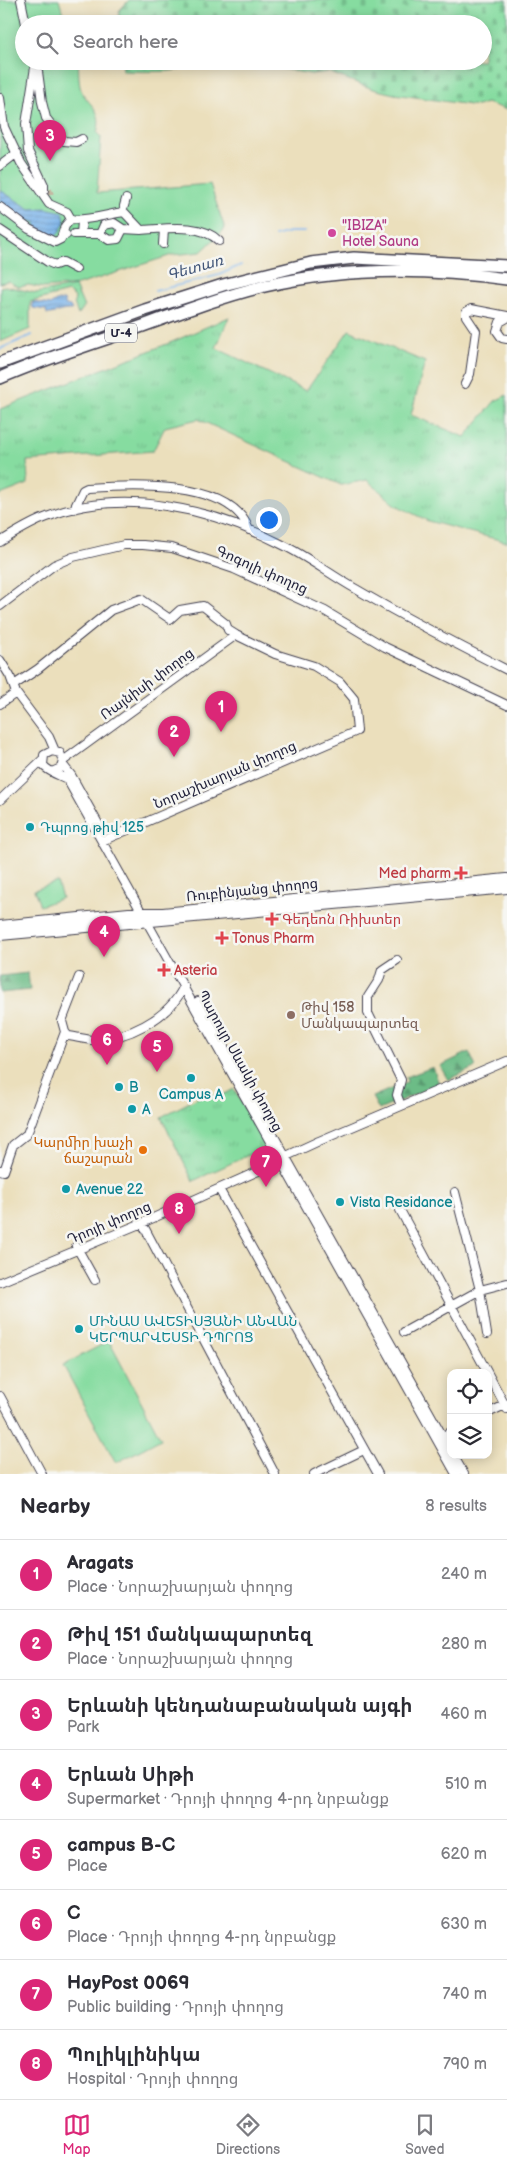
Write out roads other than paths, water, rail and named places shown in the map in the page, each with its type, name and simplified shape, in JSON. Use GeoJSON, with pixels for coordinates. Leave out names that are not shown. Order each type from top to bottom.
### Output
{"type":"FeatureCollection","features":[{"type":"Feature","properties":{"kind":"highway","name":"Մ-4"},"geometry":{"type":"LineString","coordinates":[[0,363],[152,308],[240,280],[310,263],[354,258],[507,266]]}},
{"type":"Feature","properties":{"kind":"highway","name":"Մ-4"},"geometry":{"type":"LineString","coordinates":[[0,378],[28,366],[133,329],[268,285],[309,278],[401,270],[439,271],[507,279]]}},
{"type":"Feature","properties":{"kind":"main road","name":"Ռուբինյանց փողոց"},"geometry":{"type":"LineString","coordinates":[[0,934],[507,879]]}},
{"type":"Feature","properties":{"kind":"main road","name":"Ռուբինյանց փողոց"},"geometry":{"type":"LineString","coordinates":[[0,926],[148,917],[507,888]]}},
{"type":"Feature","properties":{"kind":"street"},"geometry":{"type":"LineString","coordinates":[[21,0],[24,15]]}},
{"type":"Feature","properties":{"kind":"street"},"geometry":{"type":"LineString","coordinates":[[21,163],[46,188],[28,151],[26,124],[35,70]]}},
{"type":"Feature","properties":{"kind":"street"},"geometry":{"type":"LineString","coordinates":[[37,70],[46,118],[64,141],[76,142],[82,139]]}},
{"type":"Feature","properties":{"kind":"street"},"geometry":{"type":"LineString","coordinates":[[0,98],[4,127],[21,163],[50,204],[67,212],[77,220]]}},
{"type":"Feature","properties":{"kind":"street"},"geometry":{"type":"LineString","coordinates":[[0,166],[16,153]]}},
{"type":"Feature","properties":{"kind":"street"},"geometry":{"type":"LineString","coordinates":[[71,235],[65,226],[77,220],[124,206],[141,230]]}},
{"type":"Feature","properties":{"kind":"street"},"geometry":{"type":"LineString","coordinates":[[0,207],[43,237],[55,242],[71,235],[100,234],[109,240],[118,239],[123,229]]}},
{"type":"Feature","properties":{"kind":"street"},"geometry":{"type":"LineString","coordinates":[[106,212],[109,224]]}},
{"type":"Feature","properties":{"kind":"street"},"geometry":{"type":"LineString","coordinates":[[71,235],[77,220]]}},
{"type":"Feature","properties":{"kind":"street"},"geometry":{"type":"LineString","coordinates":[[100,234],[104,226],[114,223],[123,229],[182,229],[206,232],[219,241]]}},
{"type":"Feature","properties":{"kind":"street"},"geometry":{"type":"LineString","coordinates":[[163,244],[164,229]]}},
{"type":"Feature","properties":{"kind":"street"},"geometry":{"type":"LineString","coordinates":[[0,230],[48,262],[54,265],[63,262],[76,269]]}},
{"type":"Feature","properties":{"kind":"street"},"geometry":{"type":"LineString","coordinates":[[465,384],[470,374],[476,331],[466,316],[466,312],[471,309],[507,317]]}},
{"type":"Feature","properties":{"kind":"street"},"geometry":{"type":"LineString","coordinates":[[507,317],[500,322],[497,331],[502,338],[507,339]]}},
{"type":"Feature","properties":{"kind":"street"},"geometry":{"type":"LineString","coordinates":[[74,508],[83,490],[87,488],[151,485],[177,488],[209,496],[228,505],[240,513],[246,521],[249,530]]}},
{"type":"Feature","properties":{"kind":"street"},"geometry":{"type":"LineString","coordinates":[[0,542],[30,524],[74,508],[118,503],[146,504],[194,512],[249,530],[296,552],[396,612],[507,670]]}},
{"type":"Feature","properties":{"kind":"street","name":"Գոգոլի փողոց"},"geometry":{"type":"LineString","coordinates":[[0,606],[54,565],[73,557],[124,545],[172,548],[234,569],[319,608],[385,647],[507,705]]}},
{"type":"Feature","properties":{"kind":"street"},"geometry":{"type":"LineString","coordinates":[[0,704],[15,689],[111,610],[141,599],[170,619],[180,610],[203,606],[226,624],[228,630],[236,635]]}},
{"type":"Feature","properties":{"kind":"street","name":"Նորաշխարյան փողոց"},"geometry":{"type":"LineString","coordinates":[[105,840],[357,731],[354,699],[340,682],[314,666],[275,654],[236,635]]}},
{"type":"Feature","properties":{"kind":"street","name":"Ռայնիսի փողոց"},"geometry":{"type":"LineString","coordinates":[[58,757],[73,754],[236,635]]}},
{"type":"Feature","properties":{"kind":"street"},"geometry":{"type":"LineString","coordinates":[[0,660],[15,689],[51,741],[58,757],[54,772]]}},
{"type":"Feature","properties":{"kind":"street"},"geometry":{"type":"LineString","coordinates":[[0,800],[31,771],[58,757]]}},
{"type":"Feature","properties":{"kind":"street","name":"Պարույր Սևակի փողոց"},"geometry":{"type":"LineString","coordinates":[[58,757],[71,775],[105,840],[440,1438],[456,1474]]}},
{"type":"Feature","properties":{"kind":"street","name":"Պարույր Սևակի փողոց"},"geometry":{"type":"LineString","coordinates":[[43,764],[67,779],[105,840]]}},
{"type":"Feature","properties":{"kind":"street"},"geometry":{"type":"LineString","coordinates":[[0,787],[9,791]]}},
{"type":"Feature","properties":{"kind":"street","name":"Պարույր Սևակի փողոց"},"geometry":{"type":"LineString","coordinates":[[148,917],[184,986],[283,1158]]}},
{"type":"Feature","properties":{"kind":"street"},"geometry":{"type":"LineString","coordinates":[[397,960],[382,970],[379,980],[368,997],[368,1013],[401,1080],[397,1095],[401,1106]]}},
{"type":"Feature","properties":{"kind":"street"},"geometry":{"type":"LineString","coordinates":[[79,977],[62,1021],[68,1036],[90,1040],[110,1038],[128,1033],[162,1014],[184,986]]}},
{"type":"Feature","properties":{"kind":"street"},"geometry":{"type":"LineString","coordinates":[[0,1170],[4,1171],[13,1144],[27,1134],[65,1032]]}},
{"type":"Feature","properties":{"kind":"street","name":"Դրոյի փողոց"},"geometry":{"type":"LineString","coordinates":[[77,1247],[142,1223],[274,1164],[283,1158],[507,1061]]}},
{"type":"Feature","properties":{"kind":"street","name":"Դրոյի փողոց"},"geometry":{"type":"LineString","coordinates":[[0,1281],[273,1160],[283,1158]]}},
{"type":"Feature","properties":{"kind":"street"},"geometry":{"type":"LineString","coordinates":[[219,1189],[378,1474]]}},
{"type":"Feature","properties":{"kind":"street"},"geometry":{"type":"LineString","coordinates":[[455,1192],[480,1290],[487,1334]]}},
{"type":"Feature","properties":{"kind":"street"},"geometry":{"type":"LineString","coordinates":[[400,1210],[506,1406],[492,1411]]}},
{"type":"Feature","properties":{"kind":"street"},"geometry":{"type":"LineString","coordinates":[[142,1223],[276,1474]]}},
{"type":"Feature","properties":{"kind":"street"},"geometry":{"type":"LineString","coordinates":[[77,1247],[95,1280]]}},
{"type":"Feature","properties":{"kind":"street"},"geometry":{"type":"LineString","coordinates":[[404,1332],[480,1290],[507,1283]]}},
{"type":"Feature","properties":{"kind":"street"},"geometry":{"type":"LineString","coordinates":[[0,1396],[42,1474]]}},
{"type":"Feature","properties":{"kind":"street"},"geometry":{"type":"LineString","coordinates":[[440,1438],[447,1434]]}},
{"type":"Feature","properties":{"kind":"street","name":"Պարույր Սևակի փողոց"},"geometry":{"type":"LineString","coordinates":[[440,1438],[447,1446]]}},
{"type":"Feature","properties":{"kind":"street"},"geometry":{"type":"LineString","coordinates":[[314,1474],[364,1450]]}},
{"type":"Feature","properties":{"kind":"street"},"geometry":{"type":"LineString","coordinates":[[455,1459],[464,1474]]}},
{"type":"Feature","properties":{"kind":"water"},"geometry":{"type":"Polygon","coordinates":[[[0,190],[30,209],[45,208],[63,212],[65,222],[59,233],[55,236],[37,229],[36,222],[25,220],[0,201],[0,190]]]}},
{"type":"Feature","properties":{"kind":"water"},"geometry":{"type":"Polygon","coordinates":[[[64,300],[65,305],[70,306],[72,310],[64,310],[52,314],[47,314],[46,310],[33,308],[32,303],[50,305],[56,301],[64,300]]]}},
{"type":"Feature","properties":{"kind":"waterway","name":"Գետառ"},"geometry":{"type":"LineString","coordinates":[[275,236],[289,232],[304,232]]}},
{"type":"Feature","properties":{"kind":"waterway","name":"Գետառ"},"geometry":{"type":"LineString","coordinates":[[155,291],[219,275],[241,265]]}},
{"type":"Feature","properties":{"kind":"waterway","name":"Գետառ"},"geometry":{"type":"LineString","coordinates":[[0,349],[32,335]]}},
{"type":"Feature","properties":{"kind":"tunnel"},"geometry":{"type":"LineString","coordinates":[[48,190],[50,195]]}},
{"type":"Feature","properties":{"kind":"place","name":"Երևանի կենդանաբանական այգի"},"geometry":{"type":"Point","coordinates":[50,161]}},
{"type":"Feature","properties":{"kind":"place","name":"\"IBIZA\" Hotel Sauna"},"geometry":{"type":"Point","coordinates":[332,233]}},
{"type":"Feature","properties":{"kind":"place","name":"Aragats"},"geometry":{"type":"Point","coordinates":[221,732]}},
{"type":"Feature","properties":{"kind":"place","name":"Թիվ 151 մանկապարտեզ"},"geometry":{"type":"Point","coordinates":[174,757]}},
{"type":"Feature","properties":{"kind":"place","name":"Դպրոց թիվ 125"},"geometry":{"type":"Point","coordinates":[30,827]}},
{"type":"Feature","properties":{"kind":"place","name":"Med pharm"},"geometry":{"type":"Point","coordinates":[461,873]}},
{"type":"Feature","properties":{"kind":"place","name":"Գեդեոն Ռիխտեր"},"geometry":{"type":"Point","coordinates":[272,919]}},
{"type":"Feature","properties":{"kind":"place","name":"Tonus Pharm"},"geometry":{"type":"Point","coordinates":[222,938]}},
{"type":"Feature","properties":{"kind":"place","name":"Երևան Սիթի"},"geometry":{"type":"Point","coordinates":[104,957]}},
{"type":"Feature","properties":{"kind":"place","name":"Asteria"},"geometry":{"type":"Point","coordinates":[164,970]}},
{"type":"Feature","properties":{"kind":"place","name":"Թիվ 158 Մանկապարտեզ"},"geometry":{"type":"Point","coordinates":[291,1015]}},
{"type":"Feature","properties":{"kind":"place","name":"C"},"geometry":{"type":"Point","coordinates":[107,1065]}},
{"type":"Feature","properties":{"kind":"place","name":"campus B-C"},"geometry":{"type":"Point","coordinates":[157,1072]}},
{"type":"Feature","properties":{"kind":"place","name":"Campus A"},"geometry":{"type":"Point","coordinates":[191,1078]}},
{"type":"Feature","properties":{"kind":"place","name":"B"},"geometry":{"type":"Point","coordinates":[119,1087]}},
{"type":"Feature","properties":{"kind":"place","name":"A"},"geometry":{"type":"Point","coordinates":[132,1109]}},
{"type":"Feature","properties":{"kind":"place","name":"Կարմիր խաչի ճաշարան"},"geometry":{"type":"Point","coordinates":[143,1150]}},
{"type":"Feature","properties":{"kind":"place","name":"HayPost 0069"},"geometry":{"type":"Point","coordinates":[266,1187]}},
{"type":"Feature","properties":{"kind":"place","name":"Avenue 22"},"geometry":{"type":"Point","coordinates":[66,1189]}},
{"type":"Feature","properties":{"kind":"place","name":"Vista Residance"},"geometry":{"type":"Point","coordinates":[340,1202]}},
{"type":"Feature","properties":{"kind":"place","name":"Պոլիկլինիկա"},"geometry":{"type":"Point","coordinates":[179,1234]}},
{"type":"Feature","properties":{"kind":"place","name":"ՄԻՆԱՍ ԱՎԵՏԻՍՅԱՆԻ ԱՆՎԱՆ ԿԵՐՊԱՐՎԵՍՏԻ ԴՊՐՈՑ"},"geometry":{"type":"Point","coordinates":[79,1329]}}]}
